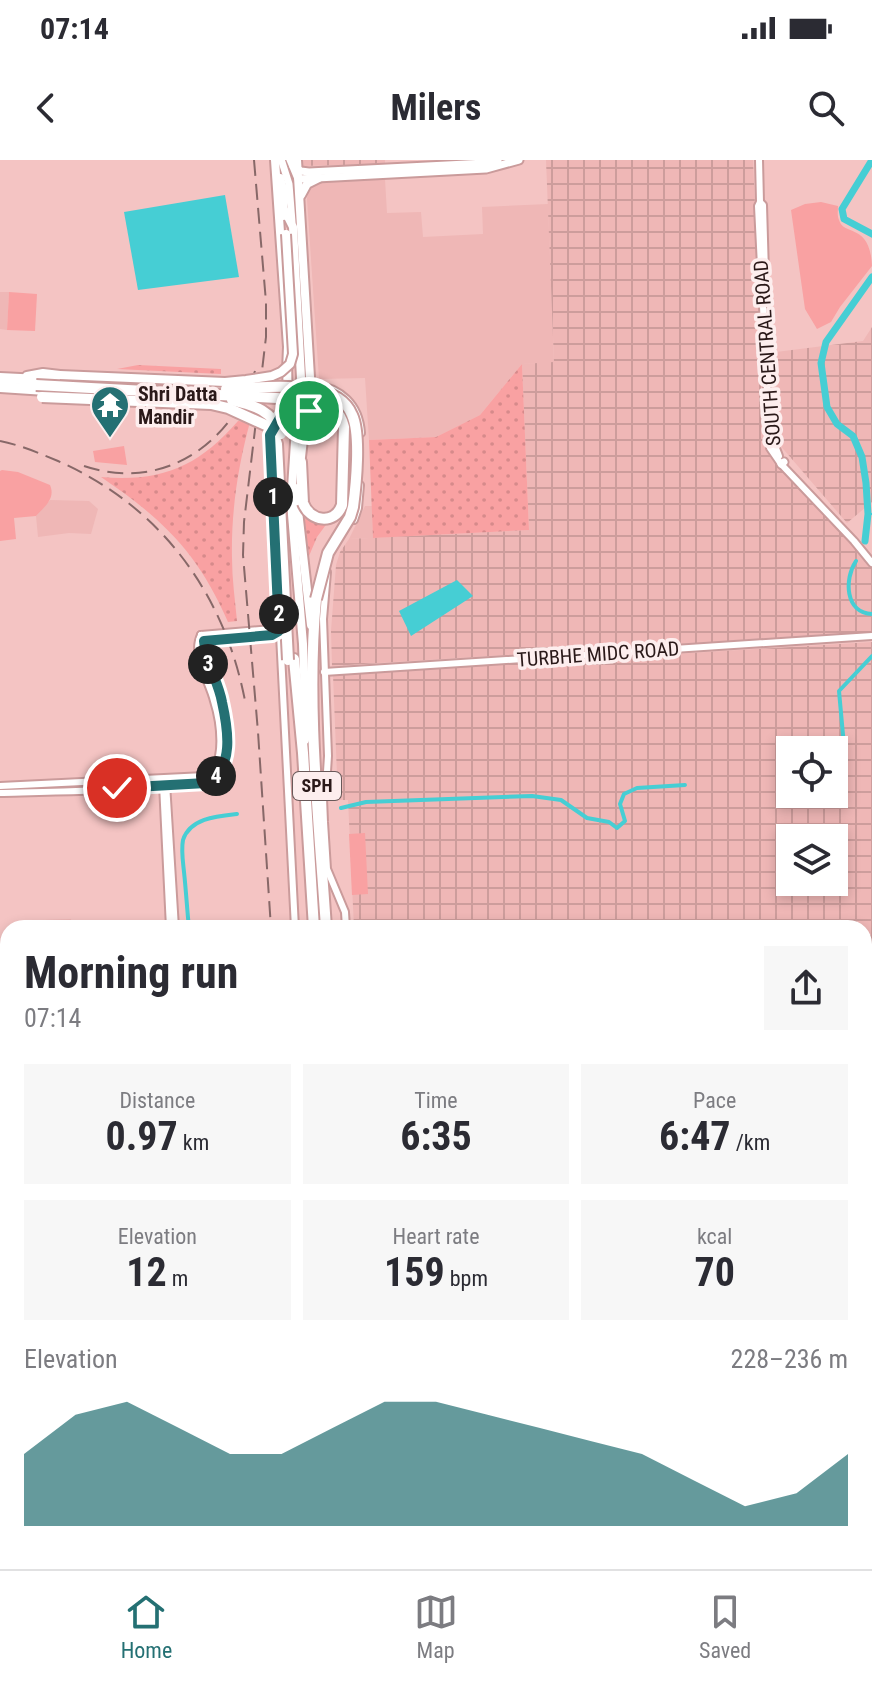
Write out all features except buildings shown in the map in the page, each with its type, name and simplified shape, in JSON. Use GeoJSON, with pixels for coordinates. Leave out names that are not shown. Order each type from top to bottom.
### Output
{"type":"FeatureCollection","features":[{"type":"Feature","properties":{"kind":"highway","name":"SPH"},"geometry":{"type":"LineString","coordinates":[[5,383],[31,387],[224,389],[320,395],[334,401],[345,412],[349,419],[351,448],[349,506],[322,551],[317,574],[312,644],[326,920]]}},
{"type":"Feature","properties":{"kind":"highway","name":"SPH"},"geometry":{"type":"LineString","coordinates":[[5,383],[224,398],[255,406],[273,418],[282,434],[283,444],[291,660],[303,753],[313,920]]}},
{"type":"Feature","properties":{"kind":"highway"},"geometry":{"type":"LineString","coordinates":[[5,383],[42,397],[216,405],[272,428],[277,444],[291,660]]}},
{"type":"Feature","properties":{"kind":"highway"},"geometry":{"type":"LineString","coordinates":[[31,387],[224,394],[325,403],[340,415],[344,427],[342,505],[336,516],[325,519],[312,517],[305,509],[301,462]]}},
{"type":"Feature","properties":{"kind":"main road"},"geometry":{"type":"LineString","coordinates":[[436,169],[498,160]]}},
{"type":"Feature","properties":{"kind":"main road"},"geometry":{"type":"LineString","coordinates":[[297,167],[313,176],[486,169],[519,160]]}},
{"type":"Feature","properties":{"kind":"main road"},"geometry":{"type":"LineString","coordinates":[[282,161],[300,167],[313,176]]}},
{"type":"Feature","properties":{"kind":"main road"},"geometry":{"type":"LineString","coordinates":[[282,161],[286,230],[286,371],[290,396],[298,412],[301,462],[297,502],[312,644]]}},
{"type":"Feature","properties":{"kind":"main road"},"geometry":{"type":"LineString","coordinates":[[5,383],[43,373],[225,382],[281,372],[290,364],[293,354],[282,161]]}},
{"type":"Feature","properties":{"kind":"main road"},"geometry":{"type":"LineString","coordinates":[[297,167],[309,347],[298,412],[291,503],[303,644],[306,728],[303,753]]}},
{"type":"Feature","properties":{"kind":"main road"},"geometry":{"type":"LineString","coordinates":[[300,200],[313,176]]}},
{"type":"Feature","properties":{"kind":"main road"},"geometry":{"type":"LineString","coordinates":[[286,230],[305,384]]}},
{"type":"Feature","properties":{"kind":"main road"},"geometry":{"type":"LineString","coordinates":[[298,412],[316,405],[324,386]]}},
{"type":"Feature","properties":{"kind":"street","name":"SOUTH CENTRAL ROAD"},"geometry":{"type":"LineString","coordinates":[[759,160],[758,206],[770,448],[872,561]]}},
{"type":"Feature","properties":{"kind":"street"},"geometry":{"type":"LineString","coordinates":[[290,396],[297,385],[305,384],[340,392],[353,406],[360,425],[358,508],[334,548],[329,563],[323,619],[328,756],[323,798],[324,869],[345,912],[346,920]]}},
{"type":"Feature","properties":{"kind":"street"},"geometry":{"type":"LineString","coordinates":[[295,920],[270,439],[284,411],[298,412]]}},
{"type":"Feature","properties":{"kind":"street"},"geometry":{"type":"LineString","coordinates":[[0,786],[36,788],[164,784],[211,774],[221,748],[215,701],[199,659],[201,639],[272,635],[279,631]]}},
{"type":"Feature","properties":{"kind":"street","name":"TURBHE MIDC ROAD"},"geometry":{"type":"LineString","coordinates":[[324,672],[872,636]]}},
{"type":"Feature","properties":{"kind":"street"},"geometry":{"type":"LineString","coordinates":[[164,784],[172,920]]}},
{"type":"Feature","properties":{"kind":"street"},"geometry":{"type":"LineString","coordinates":[[0,793],[36,788]]}},
{"type":"Feature","properties":{"kind":"shaded area"},"geometry":{"type":"Polygon","coordinates":[[[303,160],[385,160],[385,164],[303,166],[303,160]]]}},
{"type":"Feature","properties":{"kind":"shaded area"},"geometry":{"type":"Polygon","coordinates":[[[546,160],[753,160],[766,444],[872,563],[872,632],[332,666],[336,565],[349,539],[529,530],[522,364],[554,362],[546,160]]]}},
{"type":"Feature","properties":{"kind":"shaded area"},"geometry":{"type":"Polygon","coordinates":[[[385,179],[387,213],[421,212],[423,237],[483,234],[482,207],[548,204],[554,363],[522,364],[480,415],[436,437],[369,440],[365,378],[319,379],[308,190],[312,184],[320,182],[385,179]]]}},
{"type":"Feature","properties":{"kind":"shaded area"},"geometry":{"type":"Polygon","coordinates":[[[821,202],[838,206],[842,225],[867,243],[872,266],[831,322],[817,329],[805,309],[791,210],[821,202]]]}},
{"type":"Feature","properties":{"kind":"shaded area"},"geometry":{"type":"Polygon","coordinates":[[[0,292],[9,292],[7,330],[0,329],[0,292]]]}},
{"type":"Feature","properties":{"kind":"shaded area"},"geometry":{"type":"Polygon","coordinates":[[[9,292],[37,294],[35,331],[7,330],[9,292]]]}},
{"type":"Feature","properties":{"kind":"shaded area"},"geometry":{"type":"Polygon","coordinates":[[[872,327],[872,502],[847,523],[778,443],[776,352],[863,341],[872,327]]]}},
{"type":"Feature","properties":{"kind":"shaded area"},"geometry":{"type":"Polygon","coordinates":[[[522,364],[529,530],[373,538],[369,440],[436,437],[480,415],[522,364]]]}},
{"type":"Feature","properties":{"kind":"shaded area"},"geometry":{"type":"Polygon","coordinates":[[[138,365],[221,369],[221,374],[117,369],[138,365]]]}},
{"type":"Feature","properties":{"kind":"shaded area"},"geometry":{"type":"Polygon","coordinates":[[[238,421],[250,422],[234,506],[232,566],[237,621],[228,622],[204,576],[176,539],[143,508],[101,477],[143,477],[177,468],[208,450],[238,421]]]}},
{"type":"Feature","properties":{"kind":"shaded area"},"geometry":{"type":"Polygon","coordinates":[[[124,446],[127,465],[95,462],[93,451],[124,446]]]}},
{"type":"Feature","properties":{"kind":"shaded area"},"geometry":{"type":"Polygon","coordinates":[[[0,471],[18,472],[50,485],[51,494],[36,516],[14,518],[16,539],[0,541],[0,471]]]}},
{"type":"Feature","properties":{"kind":"shaded area"},"geometry":{"type":"Polygon","coordinates":[[[50,500],[89,501],[98,509],[91,534],[38,537],[36,516],[50,500]]]}},
{"type":"Feature","properties":{"kind":"shaded area"},"geometry":{"type":"Polygon","coordinates":[[[365,506],[372,506],[373,538],[349,539],[365,506]]]}},
{"type":"Feature","properties":{"kind":"shaded area"},"geometry":{"type":"Polygon","coordinates":[[[304,515],[316,522],[328,522],[309,556],[304,515]]]}},
{"type":"Feature","properties":{"kind":"shaded area"},"geometry":{"type":"Polygon","coordinates":[[[872,642],[872,920],[354,920],[348,800],[338,800],[333,675],[872,642]]]}},
{"type":"Feature","properties":{"kind":"shaded area"},"geometry":{"type":"Polygon","coordinates":[[[365,833],[368,894],[352,895],[349,834],[365,833]]]}},
{"type":"Feature","properties":{"kind":"water"},"geometry":{"type":"Polygon","coordinates":[[[225,195],[239,277],[138,290],[124,212],[225,195]]]}},
{"type":"Feature","properties":{"kind":"water"},"geometry":{"type":"Polygon","coordinates":[[[457,580],[473,596],[411,636],[399,611],[457,580]]]}},
{"type":"Feature","properties":{"kind":"waterway"},"geometry":{"type":"LineString","coordinates":[[872,160],[842,209],[844,219],[872,234]]}},
{"type":"Feature","properties":{"kind":"waterway"},"geometry":{"type":"LineString","coordinates":[[865,541],[868,514],[862,457],[853,436],[837,424],[827,407],[821,363],[826,342],[872,277]]}},
{"type":"Feature","properties":{"kind":"waterway"},"geometry":{"type":"LineString","coordinates":[[856,561],[850,577],[849,594],[856,608],[872,614]]}},
{"type":"Feature","properties":{"kind":"waterway"},"geometry":{"type":"LineString","coordinates":[[843,736],[839,691],[872,656]]}},
{"type":"Feature","properties":{"kind":"waterway"},"geometry":{"type":"LineString","coordinates":[[341,808],[366,802],[532,796],[561,800],[587,818],[609,822],[617,828],[625,821],[620,804],[624,794],[637,788],[685,785]]}},
{"type":"Feature","properties":{"kind":"waterway"},"geometry":{"type":"LineString","coordinates":[[188,920],[183,840],[198,823],[213,817],[237,814]]}},
{"type":"Feature","properties":{"kind":"railway"},"geometry":{"type":"LineString","coordinates":[[254,160],[266,337],[244,522],[243,555],[270,920]]}},
{"type":"Feature","properties":{"kind":"railway"},"geometry":{"type":"LineString","coordinates":[[84,466],[112,472],[140,473],[166,467],[189,456],[211,441],[229,421],[244,398],[255,371]]}},
{"type":"Feature","properties":{"kind":"railway"},"geometry":{"type":"LineString","coordinates":[[0,441],[44,455],[95,480],[158,529],[184,559],[223,627],[246,706]]}},
{"type":"Feature","properties":{"kind":"place","name":"Shri Datta Mandir"},"geometry":{"type":"Point","coordinates":[110,439]}},
{"type":"Feature","properties":{"kind":"route"},"geometry":{"type":"LineString","coordinates":[[117,788],[206,783],[215,779],[221,769],[227,748],[222,700],[206,657],[204,641],[272,635],[279,631],[270,435],[284,411],[309,411]]}}]}
